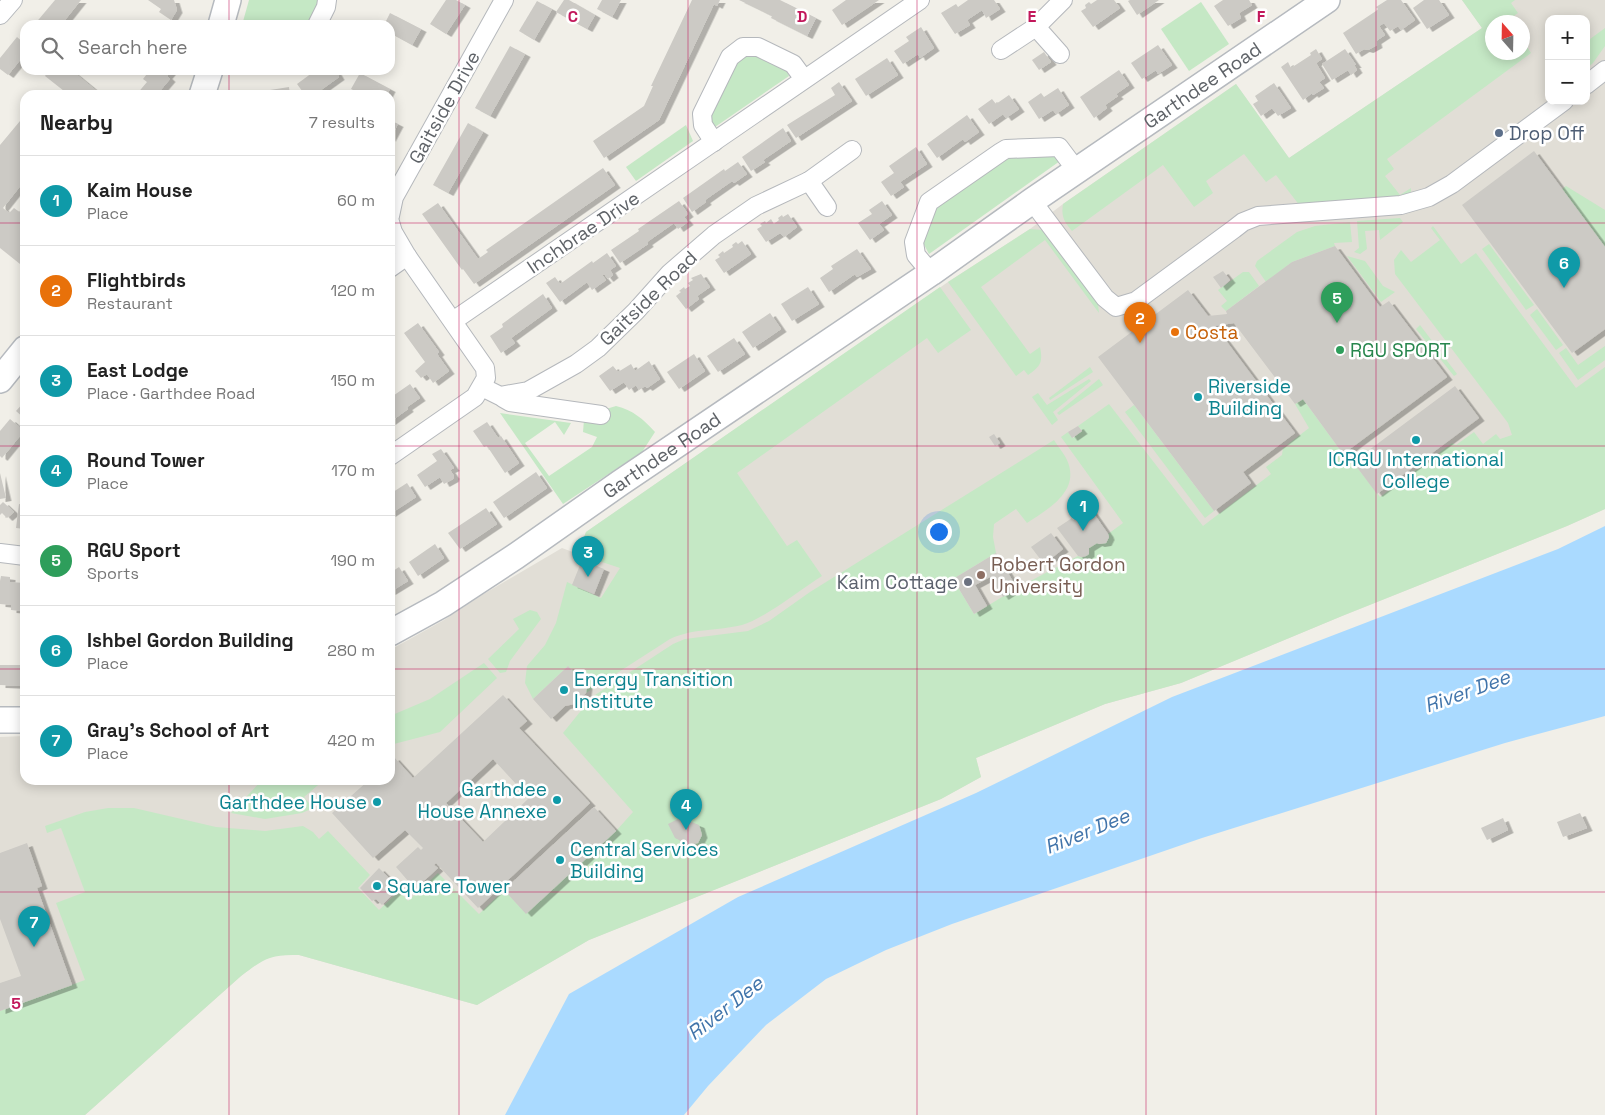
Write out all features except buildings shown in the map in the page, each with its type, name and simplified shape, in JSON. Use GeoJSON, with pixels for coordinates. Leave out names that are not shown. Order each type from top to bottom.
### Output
{"type":"FeatureCollection","features":[{"type":"Feature","properties":{"kind":"street"},"geometry":{"type":"LineString","coordinates":[[0,15],[13,0]]}},
{"type":"Feature","properties":{"kind":"street"},"geometry":{"type":"LineString","coordinates":[[222,20],[228,0]]}},
{"type":"Feature","properties":{"kind":"street"},"geometry":{"type":"LineString","coordinates":[[320,20],[326,7],[327,0]]}},
{"type":"Feature","properties":{"kind":"street","name":"Gaitside Drive"},"geometry":{"type":"LineString","coordinates":[[395,195],[504,0]]}},
{"type":"Feature","properties":{"kind":"street","name":"Inchbrae Drive"},"geometry":{"type":"LineString","coordinates":[[452,321],[920,0]]}},
{"type":"Feature","properties":{"kind":"street"},"geometry":{"type":"LineString","coordinates":[[1001,50],[1036,26],[1063,0]]}},
{"type":"Feature","properties":{"kind":"street","name":"Garthdee Road"},"geometry":{"type":"LineString","coordinates":[[395,630],[443,604],[516,556],[1327,0]]}},
{"type":"Feature","properties":{"kind":"street"},"geometry":{"type":"LineString","coordinates":[[1036,26],[1060,54]]}},
{"type":"Feature","properties":{"kind":"street"},"geometry":{"type":"LineString","coordinates":[[714,142],[703,125],[702,114],[730,57],[743,47],[758,47],[793,64],[804,79]]}},
{"type":"Feature","properties":{"kind":"street"},"geometry":{"type":"LineString","coordinates":[[1590,82],[1605,70]]}},
{"type":"Feature","properties":{"kind":"street"},"geometry":{"type":"LineString","coordinates":[[204,90],[208,75]]}},
{"type":"Feature","properties":{"kind":"street"},"geometry":{"type":"LineString","coordinates":[[1032,201],[1105,298],[1116,306],[1125,305],[1136,301],[1239,225],[1258,216],[1401,205],[1429,197],[1452,184],[1559,105]]}},
{"type":"Feature","properties":{"kind":"street"},"geometry":{"type":"LineString","coordinates":[[931,273],[916,255],[914,242],[929,202],[1006,149],[1059,147],[1077,171]]}},
{"type":"Feature","properties":{"kind":"street","name":"Gaitside Road"},"geometry":{"type":"LineString","coordinates":[[500,396],[528,391],[576,364],[598,348],[636,311],[670,273],[714,235],[756,206],[809,181],[852,150]]}},
{"type":"Feature","properties":{"kind":"street"},"geometry":{"type":"LineString","coordinates":[[809,181],[827,207]]}},
{"type":"Feature","properties":{"kind":"street"},"geometry":{"type":"LineString","coordinates":[[395,235],[407,256],[485,368],[486,378],[475,397],[395,453]]}},
{"type":"Feature","properties":{"kind":"street"},"geometry":{"type":"LineString","coordinates":[[395,264],[407,256]]}},
{"type":"Feature","properties":{"kind":"street"},"geometry":{"type":"LineString","coordinates":[[0,380],[20,355]]}},
{"type":"Feature","properties":{"kind":"street"},"geometry":{"type":"LineString","coordinates":[[482,387],[510,402],[600,415]]}},
{"type":"Feature","properties":{"kind":"street"},"geometry":{"type":"LineString","coordinates":[[0,553],[20,555]]}},
{"type":"Feature","properties":{"kind":"street"},"geometry":{"type":"LineString","coordinates":[[0,720],[20,720]]}},
{"type":"Feature","properties":{"kind":"shaded area","name":"Robert Gordon University"},"geometry":{"type":"Polygon","coordinates":[[[1462,0],[1605,0],[1605,509],[1181,683],[1105,704],[976,758],[981,777],[941,799],[589,940],[477,1005],[299,955],[281,954],[262,960],[241,976],[85,1115],[0,1115],[0,737],[20,736],[20,785],[395,785],[395,647],[444,620],[482,595],[562,548],[578,554],[586,532],[948,282],[1030,229],[1236,84],[1289,158],[1482,28],[1462,0]]]}},
{"type":"Feature","properties":{"kind":"green space"},"geometry":{"type":"Polygon","coordinates":[[[249,0],[321,0],[317,13],[311,20],[243,20],[249,0]]]}},
{"type":"Feature","properties":{"kind":"green space"},"geometry":{"type":"Polygon","coordinates":[[[1462,0],[1515,0],[1511,3],[1518,13],[1515,15],[1485,15],[1485,60],[1521,60],[1387,159],[1394,169],[1385,176],[1400,195],[1411,188],[1411,192],[1408,195],[1300,206],[1276,175],[1266,182],[1244,154],[1206,181],[1213,193],[1194,207],[1163,165],[1072,231],[1065,222],[1062,212],[1063,204],[1236,84],[1289,158],[1482,28],[1462,0]]]}},
{"type":"Feature","properties":{"kind":"green space"},"geometry":{"type":"Polygon","coordinates":[[[1201,2],[1229,44],[1189,71],[1161,29],[1201,2]]]}},
{"type":"Feature","properties":{"kind":"green space"},"geometry":{"type":"Polygon","coordinates":[[[1605,28],[1605,46],[1590,66],[1590,60],[1590,39],[1605,28]]]}},
{"type":"Feature","properties":{"kind":"green space"},"geometry":{"type":"Polygon","coordinates":[[[755,52],[784,65],[789,76],[715,127],[709,121],[709,114],[732,67],[743,57],[755,52]]]}},
{"type":"Feature","properties":{"kind":"green space"},"geometry":{"type":"Polygon","coordinates":[[[686,125],[693,141],[636,181],[626,167],[686,125]]]}},
{"type":"Feature","properties":{"kind":"green space"},"geometry":{"type":"Polygon","coordinates":[[[1053,153],[1060,161],[929,254],[922,241],[934,204],[1011,155],[1053,153]]]}},
{"type":"Feature","properties":{"kind":"green space"},"geometry":{"type":"Polygon","coordinates":[[[1566,186],[1605,210],[1605,247],[1562,189],[1566,186]]]}},
{"type":"Feature","properties":{"kind":"green space"},"geometry":{"type":"Polygon","coordinates":[[[1400,218],[1403,222],[1380,240],[1379,230],[1365,231],[1367,249],[1360,254],[1354,252],[1359,248],[1357,221],[1400,218]]]}},
{"type":"Feature","properties":{"kind":"green space"},"geometry":{"type":"Polygon","coordinates":[[[1350,222],[1352,242],[1334,243],[1335,246],[1292,262],[1266,282],[1255,266],[1257,261],[1297,232],[1315,226],[1350,222]]]}},
{"type":"Feature","properties":{"kind":"green space"},"geometry":{"type":"Polygon","coordinates":[[[1433,226],[1461,264],[1476,253],[1576,388],[1605,367],[1605,509],[1181,683],[1105,704],[976,758],[981,777],[941,799],[589,940],[477,1005],[299,955],[281,955],[267,959],[241,976],[85,1115],[0,1115],[0,1011],[85,980],[56,903],[85,892],[61,828],[47,833],[45,826],[85,812],[108,808],[134,808],[216,827],[265,831],[303,826],[313,832],[319,839],[328,831],[370,875],[358,888],[379,910],[399,891],[408,901],[438,873],[479,914],[504,890],[526,913],[616,831],[633,812],[563,733],[592,697],[673,644],[685,639],[748,631],[769,621],[810,592],[1054,440],[1066,457],[1070,471],[1070,481],[1066,490],[1053,505],[1027,523],[1016,509],[994,524],[993,537],[996,553],[953,579],[974,614],[1017,588],[1078,556],[1086,556],[1089,553],[1089,548],[1097,543],[1106,543],[1109,537],[1108,534],[1123,523],[1061,437],[1068,432],[1073,438],[1082,431],[1078,426],[1109,404],[1203,526],[1271,474],[1266,467],[1282,455],[1283,448],[1309,428],[1295,404],[1303,399],[1343,454],[1353,462],[1380,497],[1452,443],[1456,445],[1474,432],[1483,444],[1496,434],[1500,439],[1512,435],[1508,423],[1395,274],[1394,260],[1401,250],[1411,262],[1440,240],[1431,228],[1433,226]]]}},
{"type":"Feature","properties":{"kind":"green space"},"geometry":{"type":"Polygon","coordinates":[[[1030,229],[1042,230],[1098,304],[1099,313],[1045,240],[981,287],[1030,354],[1040,347],[1041,360],[1036,369],[1028,375],[1024,370],[1016,376],[948,282],[1030,229]]]}},
{"type":"Feature","properties":{"kind":"green space"},"geometry":{"type":"Polygon","coordinates":[[[1489,244],[1534,305],[1526,310],[1482,249],[1489,244]]]}},
{"type":"Feature","properties":{"kind":"green space"},"geometry":{"type":"Polygon","coordinates":[[[1347,256],[1365,261],[1383,286],[1395,292],[1381,302],[1347,256]]]}},
{"type":"Feature","properties":{"kind":"green space"},"geometry":{"type":"Polygon","coordinates":[[[1243,272],[1249,272],[1259,286],[1226,311],[1221,306],[1227,301],[1218,290],[1243,272]]]}},
{"type":"Feature","properties":{"kind":"green space"},"geometry":{"type":"Polygon","coordinates":[[[940,287],[971,330],[938,353],[927,338],[737,473],[787,546],[797,540],[822,576],[751,622],[733,627],[697,631],[670,639],[586,693],[568,666],[533,699],[525,683],[527,666],[545,645],[556,623],[567,582],[601,598],[620,568],[578,554],[586,532],[940,287]]]}},
{"type":"Feature","properties":{"kind":"green space"},"geometry":{"type":"Polygon","coordinates":[[[1537,309],[1563,345],[1556,350],[1530,315],[1537,309]]]}},
{"type":"Feature","properties":{"kind":"green space"},"geometry":{"type":"Polygon","coordinates":[[[1420,325],[1457,374],[1454,376],[1416,329],[1420,325]]]}},
{"type":"Feature","properties":{"kind":"green space"},"geometry":{"type":"Polygon","coordinates":[[[1605,346],[1605,360],[1578,380],[1559,353],[1566,348],[1578,365],[1605,346]]]}},
{"type":"Feature","properties":{"kind":"green space"},"geometry":{"type":"Polygon","coordinates":[[[1090,367],[1093,372],[1050,400],[1049,398],[1090,367]]]}},
{"type":"Feature","properties":{"kind":"green space"},"geometry":{"type":"Polygon","coordinates":[[[1089,379],[1091,381],[1053,412],[1058,420],[1052,425],[1032,397],[1038,393],[1047,405],[1089,379]]]}},
{"type":"Feature","properties":{"kind":"green space"},"geometry":{"type":"Polygon","coordinates":[[[1099,379],[1103,385],[1059,415],[1057,413],[1099,379]]]}},
{"type":"Feature","properties":{"kind":"green space"},"geometry":{"type":"Polygon","coordinates":[[[1134,405],[1214,511],[1205,518],[1125,412],[1134,405]]]}},
{"type":"Feature","properties":{"kind":"green space"},"geometry":{"type":"Polygon","coordinates":[[[616,406],[628,410],[637,416],[655,432],[642,452],[563,504],[500,413],[571,423],[564,435],[555,422],[525,443],[549,476],[592,447],[597,437],[583,432],[584,420],[603,410],[616,406]]]}},
{"type":"Feature","properties":{"kind":"green space"},"geometry":{"type":"Polygon","coordinates":[[[530,610],[537,612],[541,619],[510,661],[506,672],[500,673],[488,659],[519,629],[513,619],[530,610]]]}},
{"type":"Feature","properties":{"kind":"green space"},"geometry":{"type":"Polygon","coordinates":[[[484,663],[497,678],[440,732],[395,744],[395,714],[430,699],[484,663]]]}},
{"type":"Feature","properties":{"kind":"green space"},"geometry":{"type":"Polygon","coordinates":[[[257,785],[318,785],[304,797],[313,808],[302,813],[265,819],[231,813],[257,785]]]}},
{"type":"Feature","properties":{"kind":"water","name":"River Dee"},"geometry":{"type":"Polygon","coordinates":[[[1605,526],[1605,716],[1505,743],[1202,838],[952,924],[886,950],[826,979],[766,1025],[708,1086],[684,1115],[505,1115],[569,994],[738,897],[976,793],[1172,697],[1558,549],[1605,526]]]}},
{"type":"Feature","properties":{"kind":"place","name":"Drop Off"},"geometry":{"type":"Point","coordinates":[1499,133]}},
{"type":"Feature","properties":{"kind":"place","name":"Ishbel Gordon Building"},"geometry":{"type":"Point","coordinates":[1564,288]}},
{"type":"Feature","properties":{"kind":"place","name":"RGU Sport"},"geometry":{"type":"Point","coordinates":[1337,323]}},
{"type":"Feature","properties":{"kind":"place","name":"Costa"},"geometry":{"type":"Point","coordinates":[1175,332]}},
{"type":"Feature","properties":{"kind":"place","name":"Flightbirds"},"geometry":{"type":"Point","coordinates":[1140,343]}},
{"type":"Feature","properties":{"kind":"place","name":"RGU SPORT"},"geometry":{"type":"Point","coordinates":[1340,350]}},
{"type":"Feature","properties":{"kind":"place","name":"Riverside Building"},"geometry":{"type":"Point","coordinates":[1198,397]}},
{"type":"Feature","properties":{"kind":"place","name":"ICRGU International College"},"geometry":{"type":"Point","coordinates":[1416,440]}},
{"type":"Feature","properties":{"kind":"place","name":"Kaim House"},"geometry":{"type":"Point","coordinates":[1083,531]}},
{"type":"Feature","properties":{"kind":"place","name":"Robert Gordon University"},"geometry":{"type":"Point","coordinates":[981,575]}},
{"type":"Feature","properties":{"kind":"place","name":"East Lodge"},"geometry":{"type":"Point","coordinates":[588,577]}},
{"type":"Feature","properties":{"kind":"place","name":"Kaim Cottage"},"geometry":{"type":"Point","coordinates":[968,582]}},
{"type":"Feature","properties":{"kind":"place","name":"Energy Transition Institute"},"geometry":{"type":"Point","coordinates":[564,690]}},
{"type":"Feature","properties":{"kind":"place","name":"Garthdee House Annexe"},"geometry":{"type":"Point","coordinates":[557,800]}},
{"type":"Feature","properties":{"kind":"place","name":"Garthdee House"},"geometry":{"type":"Point","coordinates":[377,802]}},
{"type":"Feature","properties":{"kind":"place","name":"Round Tower"},"geometry":{"type":"Point","coordinates":[686,830]}},
{"type":"Feature","properties":{"kind":"place","name":"Central Services Building"},"geometry":{"type":"Point","coordinates":[560,860]}},
{"type":"Feature","properties":{"kind":"place","name":"Square Tower"},"geometry":{"type":"Point","coordinates":[377,886]}},
{"type":"Feature","properties":{"kind":"place","name":"Gray's School of Art"},"geometry":{"type":"Point","coordinates":[34,947]}}]}
